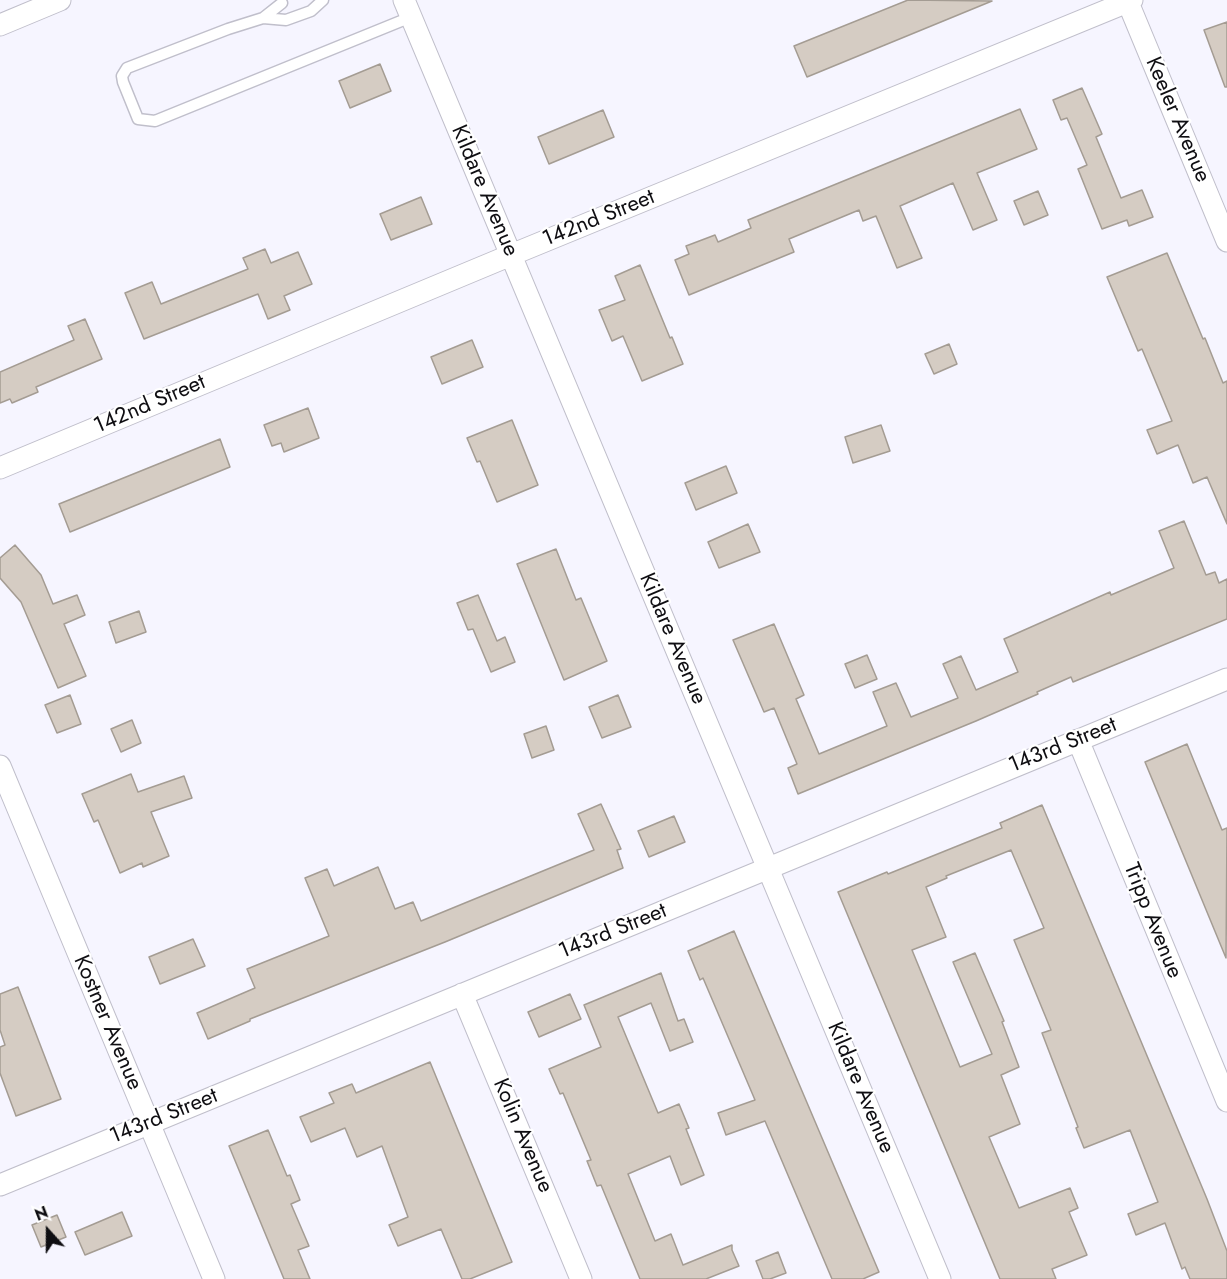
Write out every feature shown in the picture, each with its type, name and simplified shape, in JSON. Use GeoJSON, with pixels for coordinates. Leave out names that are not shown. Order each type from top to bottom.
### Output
{"type":"FeatureCollection","features":[{"type":"Feature","properties":{"kind":"street"},"geometry":{"type":"LineString","coordinates":[[0,25],[60,0]]}},
{"type":"Feature","properties":{"kind":"street","name":"Keeler Avenue"},"geometry":{"type":"LineString","coordinates":[[1129,1],[1227,241]]}},
{"type":"Feature","properties":{"kind":"street","name":"142nd Street"},"geometry":{"type":"LineString","coordinates":[[0,468],[1129,1]]}},
{"type":"Feature","properties":{"kind":"street","name":"Kildare Avenue"},"geometry":{"type":"LineString","coordinates":[[408,9],[940,1279]]}},
{"type":"Feature","properties":{"kind":"street","name":"143rd Street"},"geometry":{"type":"LineString","coordinates":[[0,1185],[1227,679]]}},
{"type":"Feature","properties":{"kind":"street","name":"Tripp Avenue"},"geometry":{"type":"LineString","coordinates":[[1078,740],[1227,1101]]}},
{"type":"Feature","properties":{"kind":"street","name":"Kostner Avenue"},"geometry":{"type":"LineString","coordinates":[[0,766],[214,1279]]}},
{"type":"Feature","properties":{"kind":"street","name":"Kolin Avenue"},"geometry":{"type":"LineString","coordinates":[[462,994],[581,1279]]}},
{"type":"Feature","properties":{"kind":"lane"},"geometry":{"type":"LineString","coordinates":[[262,18],[286,20],[311,11],[323,0]]}},
{"type":"Feature","properties":{"kind":"lane"},"geometry":{"type":"LineString","coordinates":[[282,3],[262,18],[127,69],[122,76],[123,82],[138,118],[155,121],[408,9]]}},
{"type":"Feature","properties":{"kind":"building"},"geometry":{"type":"Polygon","coordinates":[[[908,0],[992,1],[807,77],[794,46],[908,0]]]}},
{"type":"Feature","properties":{"kind":"building"},"geometry":{"type":"Polygon","coordinates":[[[1227,22],[1227,87],[1225,87],[1204,30],[1227,22]]]}},
{"type":"Feature","properties":{"kind":"building"},"geometry":{"type":"Polygon","coordinates":[[[380,64],[391,91],[350,108],[339,81],[380,64]]]}},
{"type":"Feature","properties":{"kind":"building"},"geometry":{"type":"Polygon","coordinates":[[[1082,88],[1102,134],[1096,137],[1121,198],[1142,190],[1153,217],[1129,226],[1127,220],[1102,229],[1078,169],[1087,165],[1067,118],[1061,120],[1053,100],[1082,88]]]}},
{"type":"Feature","properties":{"kind":"building"},"geometry":{"type":"Polygon","coordinates":[[[1020,109],[1037,149],[977,173],[997,220],[973,230],[953,183],[900,206],[922,258],[897,268],[876,216],[863,221],[859,210],[789,239],[794,252],[689,295],[675,260],[689,254],[686,246],[715,235],[718,242],[751,228],[748,220],[1020,109]]]}},
{"type":"Feature","properties":{"kind":"building"},"geometry":{"type":"Polygon","coordinates":[[[603,110],[614,137],[549,164],[538,137],[603,110]]]}},
{"type":"Feature","properties":{"kind":"building"},"geometry":{"type":"Polygon","coordinates":[[[1038,191],[1048,215],[1024,225],[1014,201],[1038,191]]]}},
{"type":"Feature","properties":{"kind":"building"},"geometry":{"type":"Polygon","coordinates":[[[421,197],[432,224],[391,240],[380,214],[421,197]]]}},
{"type":"Feature","properties":{"kind":"building"},"geometry":{"type":"Polygon","coordinates":[[[265,249],[271,263],[298,252],[312,284],[284,296],[290,310],[268,319],[258,294],[144,339],[125,293],[152,282],[161,304],[248,269],[243,258],[265,249]]]}},
{"type":"Feature","properties":{"kind":"building"},"geometry":{"type":"Polygon","coordinates":[[[1167,253],[1223,383],[1227,381],[1227,524],[1207,477],[1193,483],[1178,445],[1157,454],[1147,430],[1172,421],[1142,349],[1138,351],[1107,277],[1167,253]]]}},
{"type":"Feature","properties":{"kind":"building"},"geometry":{"type":"Polygon","coordinates":[[[640,265],[683,364],[642,381],[623,336],[612,341],[599,310],[625,300],[615,276],[640,265]]]}},
{"type":"Feature","properties":{"kind":"building"},"geometry":{"type":"Polygon","coordinates":[[[85,319],[102,359],[36,387],[38,392],[12,403],[10,399],[0,403],[0,372],[74,340],[68,326],[85,319]]]}},
{"type":"Feature","properties":{"kind":"building"},"geometry":{"type":"Polygon","coordinates":[[[472,340],[483,367],[442,384],[431,357],[472,340]]]}},
{"type":"Feature","properties":{"kind":"building"},"geometry":{"type":"Polygon","coordinates":[[[949,344],[957,364],[934,374],[925,354],[949,344]]]}},
{"type":"Feature","properties":{"kind":"building"},"geometry":{"type":"Polygon","coordinates":[[[308,408],[319,438],[284,452],[281,443],[272,446],[264,425],[308,408]]]}},
{"type":"Feature","properties":{"kind":"building"},"geometry":{"type":"Polygon","coordinates":[[[512,420],[538,485],[497,502],[480,461],[477,462],[467,438],[512,420]]]}},
{"type":"Feature","properties":{"kind":"building"},"geometry":{"type":"Polygon","coordinates":[[[881,425],[890,451],[853,463],[845,437],[881,425]]]}},
{"type":"Feature","properties":{"kind":"building"},"geometry":{"type":"Polygon","coordinates":[[[220,439],[230,467],[70,532],[59,504],[220,439]]]}},
{"type":"Feature","properties":{"kind":"building"},"geometry":{"type":"Polygon","coordinates":[[[726,466],[737,493],[696,510],[685,483],[726,466]]]}},
{"type":"Feature","properties":{"kind":"building"},"geometry":{"type":"Polygon","coordinates":[[[1184,521],[1206,575],[1215,572],[1219,583],[1227,579],[1227,619],[1073,682],[1071,677],[976,721],[798,794],[788,768],[797,764],[774,708],[764,712],[733,640],[774,624],[804,695],[796,699],[819,754],[887,726],[873,692],[896,683],[911,717],[958,698],[943,664],[961,656],[976,690],[1018,672],[1004,639],[1110,592],[1111,595],[1174,568],[1159,531],[1184,521]]]}},
{"type":"Feature","properties":{"kind":"building"},"geometry":{"type":"Polygon","coordinates":[[[748,524],[760,552],[719,568],[708,542],[748,524]]]}},
{"type":"Feature","properties":{"kind":"building"},"geometry":{"type":"Polygon","coordinates":[[[15,545],[41,575],[53,604],[77,595],[85,615],[64,624],[86,676],[58,688],[21,602],[0,578],[0,558],[15,545]]]}},
{"type":"Feature","properties":{"kind":"building"},"geometry":{"type":"Polygon","coordinates":[[[556,549],[576,600],[581,598],[607,661],[564,680],[517,564],[556,549]]]}},
{"type":"Feature","properties":{"kind":"building"},"geometry":{"type":"Polygon","coordinates":[[[478,595],[497,641],[505,637],[515,662],[491,672],[473,629],[468,630],[457,603],[478,595]]]}},
{"type":"Feature","properties":{"kind":"building"},"geometry":{"type":"Polygon","coordinates":[[[139,611],[146,632],[116,643],[109,622],[139,611]]]}},
{"type":"Feature","properties":{"kind":"building"},"geometry":{"type":"Polygon","coordinates":[[[867,655],[877,679],[855,688],[845,664],[867,655]]]}},
{"type":"Feature","properties":{"kind":"building"},"geometry":{"type":"Polygon","coordinates":[[[70,695],[81,724],[57,733],[45,705],[70,695]]]}},
{"type":"Feature","properties":{"kind":"building"},"geometry":{"type":"Polygon","coordinates":[[[618,695],[631,727],[602,738],[589,707],[618,695]]]}},
{"type":"Feature","properties":{"kind":"building"},"geometry":{"type":"Polygon","coordinates":[[[132,720],[141,743],[121,752],[111,729],[132,720]]]}},
{"type":"Feature","properties":{"kind":"building"},"geometry":{"type":"Polygon","coordinates":[[[546,726],[554,750],[532,758],[524,734],[546,726]]]}},
{"type":"Feature","properties":{"kind":"building"},"geometry":{"type":"Polygon","coordinates":[[[1187,744],[1222,830],[1227,828],[1226,958],[1145,762],[1187,744]]]}},
{"type":"Feature","properties":{"kind":"building"},"geometry":{"type":"Polygon","coordinates":[[[131,774],[138,792],[184,776],[192,798],[151,812],[169,856],[143,867],[142,863],[120,873],[98,820],[94,822],[82,794],[131,774]]]}},
{"type":"Feature","properties":{"kind":"building"},"geometry":{"type":"Polygon","coordinates":[[[601,804],[621,849],[617,850],[623,868],[250,1019],[250,1021],[208,1039],[197,1013],[255,988],[247,969],[329,936],[305,878],[327,869],[334,886],[378,867],[395,909],[413,902],[421,921],[594,850],[578,814],[601,804]]]}},
{"type":"Feature","properties":{"kind":"building"},"geometry":{"type":"Polygon","coordinates":[[[1042,805],[1207,1199],[1227,1251],[1227,1279],[1190,1279],[1185,1267],[1182,1269],[1165,1223],[1136,1235],[1128,1214],[1158,1202],[1130,1130],[1084,1148],[1042,1033],[1051,1030],[1014,940],[1044,928],[1011,850],[946,876],[947,878],[926,887],[946,937],[912,950],[960,1067],[992,1054],[953,962],[975,953],[1004,1021],[1002,1022],[1019,1067],[1001,1075],[1020,1124],[989,1137],[1019,1208],[1070,1188],[1078,1208],[1069,1212],[1087,1255],[1052,1269],[1056,1279],[1000,1279],[838,892],[1002,828],[1000,823],[1042,805]]]}},
{"type":"Feature","properties":{"kind":"building"},"geometry":{"type":"Polygon","coordinates":[[[674,816],[685,842],[649,857],[638,831],[674,816]]]}},
{"type":"Feature","properties":{"kind":"building"},"geometry":{"type":"Polygon","coordinates":[[[734,931],[879,1272],[863,1279],[832,1279],[765,1121],[726,1135],[718,1113],[755,1100],[703,978],[700,980],[688,951],[734,931]]]}},
{"type":"Feature","properties":{"kind":"building"},"geometry":{"type":"Polygon","coordinates":[[[193,939],[205,966],[160,984],[149,957],[193,939]]]}},
{"type":"Feature","properties":{"kind":"building"},"geometry":{"type":"Polygon","coordinates":[[[661,973],[678,1021],[684,1019],[693,1042],[670,1051],[651,1003],[618,1017],[658,1113],[679,1104],[704,1175],[681,1185],[670,1156],[628,1174],[655,1241],[671,1234],[683,1265],[732,1245],[739,1266],[706,1279],[640,1279],[601,1185],[597,1186],[587,1161],[591,1160],[563,1093],[560,1094],[549,1069],[601,1047],[584,1005],[661,973]]]}},
{"type":"Feature","properties":{"kind":"building"},"geometry":{"type":"Polygon","coordinates":[[[18,987],[61,1099],[16,1116],[0,1073],[0,1047],[5,1045],[0,1030],[0,994],[18,987]]]}},
{"type":"Feature","properties":{"kind":"building"},"geometry":{"type":"Polygon","coordinates":[[[570,994],[581,1019],[539,1037],[528,1012],[570,994]]]}},
{"type":"Feature","properties":{"kind":"building"},"geometry":{"type":"Polygon","coordinates":[[[430,1062],[512,1262],[470,1279],[462,1279],[441,1229],[398,1246],[389,1225],[408,1217],[382,1146],[357,1157],[345,1128],[311,1142],[300,1117],[334,1103],[329,1093],[352,1084],[356,1093],[430,1062]]]}},
{"type":"Feature","properties":{"kind":"building"},"geometry":{"type":"Polygon","coordinates":[[[268,1130],[287,1176],[290,1175],[300,1200],[291,1204],[309,1246],[298,1250],[310,1279],[284,1279],[229,1146],[268,1130]]]}},
{"type":"Feature","properties":{"kind":"building"},"geometry":{"type":"Polygon","coordinates":[[[122,1212],[132,1236],[85,1255],[75,1232],[122,1212]]]}},
{"type":"Feature","properties":{"kind":"building"},"geometry":{"type":"Polygon","coordinates":[[[57,1215],[66,1237],[41,1247],[32,1225],[57,1215]]]}},
{"type":"Feature","properties":{"kind":"building"},"geometry":{"type":"Polygon","coordinates":[[[778,1252],[786,1273],[763,1279],[756,1261],[778,1252]]]}}]}
